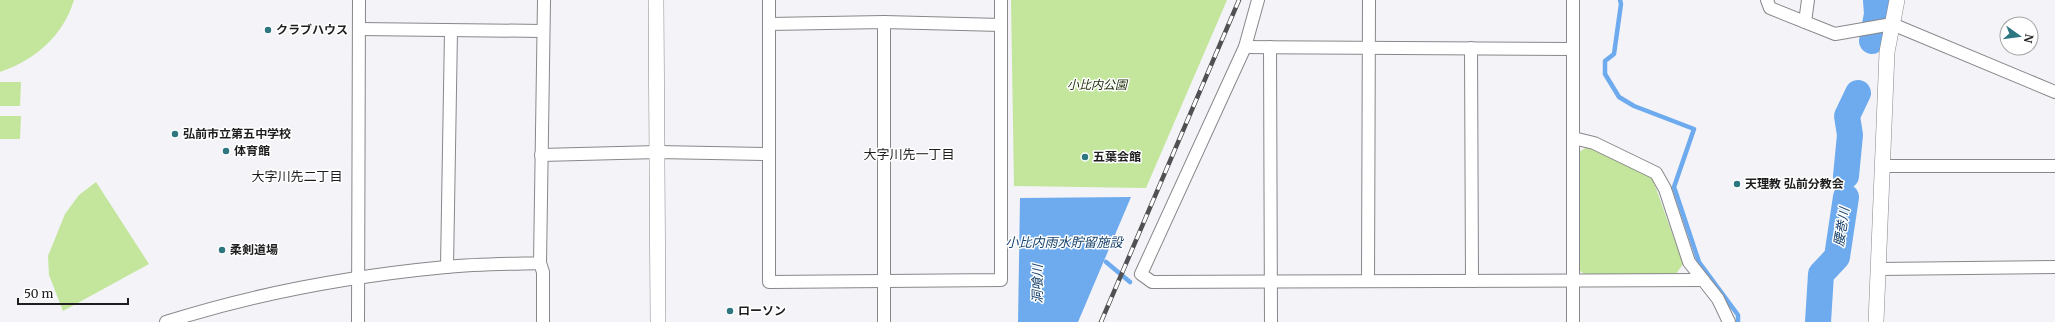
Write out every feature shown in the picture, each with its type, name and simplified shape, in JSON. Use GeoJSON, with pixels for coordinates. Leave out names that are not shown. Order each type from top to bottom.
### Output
{"type":"FeatureCollection","features":[{"type":"Feature","properties":{"kind":"street"},"geometry":{"type":"LineString","coordinates":[[358,322],[359,0]]}},
{"type":"Feature","properties":{"kind":"street"},"geometry":{"type":"LineString","coordinates":[[543,322],[543,272],[540,263],[544,0]]}},
{"type":"Feature","properties":{"kind":"street"},"geometry":{"type":"LineString","coordinates":[[656,0],[658,322]]}},
{"type":"Feature","properties":{"kind":"street"},"geometry":{"type":"LineString","coordinates":[[769,0],[769,282],[1001,280],[1001,0]]}},
{"type":"Feature","properties":{"kind":"street"},"geometry":{"type":"LineString","coordinates":[[1258,0],[1246,46],[1141,274],[1152,282],[1703,280]]}},
{"type":"Feature","properties":{"kind":"street"},"geometry":{"type":"LineString","coordinates":[[1368,281],[1369,0]]}},
{"type":"Feature","properties":{"kind":"street"},"geometry":{"type":"LineString","coordinates":[[1573,0],[1573,322]]}},
{"type":"Feature","properties":{"kind":"street"},"geometry":{"type":"LineString","coordinates":[[1767,0],[1770,8],[1835,34],[1880,25],[2055,92]]}},
{"type":"Feature","properties":{"kind":"street"},"geometry":{"type":"LineString","coordinates":[[1805,22],[1808,0]]}},
{"type":"Feature","properties":{"kind":"street"},"geometry":{"type":"LineString","coordinates":[[1876,322],[1887,52],[1880,25],[1897,0]]}},
{"type":"Feature","properties":{"kind":"street"},"geometry":{"type":"LineString","coordinates":[[769,24],[884,22],[1001,25]]}},
{"type":"Feature","properties":{"kind":"street"},"geometry":{"type":"LineString","coordinates":[[884,22],[884,322]]}},
{"type":"Feature","properties":{"kind":"street"},"geometry":{"type":"LineString","coordinates":[[359,29],[543,31]]}},
{"type":"Feature","properties":{"kind":"street"},"geometry":{"type":"LineString","coordinates":[[447,267],[451,31]]}},
{"type":"Feature","properties":{"kind":"street"},"geometry":{"type":"LineString","coordinates":[[1246,46],[1573,49]]}},
{"type":"Feature","properties":{"kind":"street"},"geometry":{"type":"LineString","coordinates":[[1270,47],[1271,322]]}},
{"type":"Feature","properties":{"kind":"street"},"geometry":{"type":"LineString","coordinates":[[1471,48],[1472,281]]}},
{"type":"Feature","properties":{"kind":"street"},"geometry":{"type":"LineString","coordinates":[[1573,138],[1594,142],[1656,173],[1665,189],[1689,262],[1718,299],[1729,322]]}},
{"type":"Feature","properties":{"kind":"street"},"geometry":{"type":"LineString","coordinates":[[541,155],[658,152],[768,154]]}},
{"type":"Feature","properties":{"kind":"street"},"geometry":{"type":"LineString","coordinates":[[1882,166],[2055,166]]}},
{"type":"Feature","properties":{"kind":"street"},"geometry":{"type":"LineString","coordinates":[[166,322],[260,296],[359,278],[447,267],[540,263]]}},
{"type":"Feature","properties":{"kind":"street"},"geometry":{"type":"LineString","coordinates":[[1878,269],[2055,267]]}},
{"type":"Feature","properties":{"kind":"green space"},"geometry":{"type":"Polygon","coordinates":[[[0,0],[74,0],[63,25],[46,45],[25,61],[0,72],[0,0]]]}},
{"type":"Feature","properties":{"kind":"green space","name":"小比内公園"},"geometry":{"type":"Polygon","coordinates":[[[1011,0],[1227,0],[1146,188],[1014,186],[1011,0]]]}},
{"type":"Feature","properties":{"kind":"green space"},"geometry":{"type":"Polygon","coordinates":[[[0,82],[21,82],[20,106],[0,106],[0,82]]]}},
{"type":"Feature","properties":{"kind":"green space"},"geometry":{"type":"Polygon","coordinates":[[[0,116],[21,116],[20,139],[0,139],[0,116]]]}},
{"type":"Feature","properties":{"kind":"green space"},"geometry":{"type":"Polygon","coordinates":[[[1587,147],[1652,177],[1683,264],[1676,274],[1584,274],[1579,270],[1579,152],[1587,147]]]}},
{"type":"Feature","properties":{"kind":"green space"},"geometry":{"type":"Polygon","coordinates":[[[96,182],[149,264],[63,311],[49,275],[48,256],[65,214],[79,195],[96,182]]]}},
{"type":"Feature","properties":{"kind":"water","name":"小比内雨水貯留施設"},"geometry":{"type":"Polygon","coordinates":[[[1131,197],[1078,322],[1018,322],[1020,198],[1131,197]]]}},
{"type":"Feature","properties":{"kind":"waterway"},"geometry":{"type":"LineString","coordinates":[[1620,0],[1621,4],[1614,54],[1605,61],[1605,74],[1619,97],[1634,106],[1694,129],[1674,187],[1699,262],[1738,315],[1738,322]]}},
{"type":"Feature","properties":{"kind":"waterway","name":"腰巻川"},"geometry":{"type":"LineString","coordinates":[[1872,41],[1877,14],[1876,0]]}},
{"type":"Feature","properties":{"kind":"waterway","name":"腰巻川"},"geometry":{"type":"LineString","coordinates":[[1846,176],[1850,135],[1847,116],[1858,93]]}},
{"type":"Feature","properties":{"kind":"waterway","name":"腰巻川"},"geometry":{"type":"LineString","coordinates":[[1818,322],[1821,274],[1837,257],[1846,197]]}},
{"type":"Feature","properties":{"kind":"waterway"},"geometry":{"type":"LineString","coordinates":[[1106,262],[1130,282]]}},
{"type":"Feature","properties":{"kind":"railway"},"geometry":{"type":"LineString","coordinates":[[1101,322],[1239,0]]}},
{"type":"Feature","properties":{"kind":"place","name":"クラブハウス"},"geometry":{"type":"Point","coordinates":[268,30]}},
{"type":"Feature","properties":{"kind":"place","name":"弘前市立第五中学校"},"geometry":{"type":"Point","coordinates":[175,134]}},
{"type":"Feature","properties":{"kind":"place","name":"体育館"},"geometry":{"type":"Point","coordinates":[226,151]}},
{"type":"Feature","properties":{"kind":"place","name":"五葉会館"},"geometry":{"type":"Point","coordinates":[1085,157]}},
{"type":"Feature","properties":{"kind":"place","name":"天理教 弘前分教会"},"geometry":{"type":"Point","coordinates":[1737,184]}},
{"type":"Feature","properties":{"kind":"place","name":"柔剣道場"},"geometry":{"type":"Point","coordinates":[222,250]}},
{"type":"Feature","properties":{"kind":"place","name":"ローソン"},"geometry":{"type":"Point","coordinates":[730,311]}},
{"type":"Feature","properties":{"kind":"district","name":"大字川先一丁目"},"geometry":{"type":"Point","coordinates":[909,154]}},
{"type":"Feature","properties":{"kind":"district","name":"大字川先二丁目"},"geometry":{"type":"Point","coordinates":[297,176]}},
{"type":"Feature","properties":{"kind":"water label","name":"洞喰川"},"geometry":{"type":"Point","coordinates":[1037,284]}}]}
